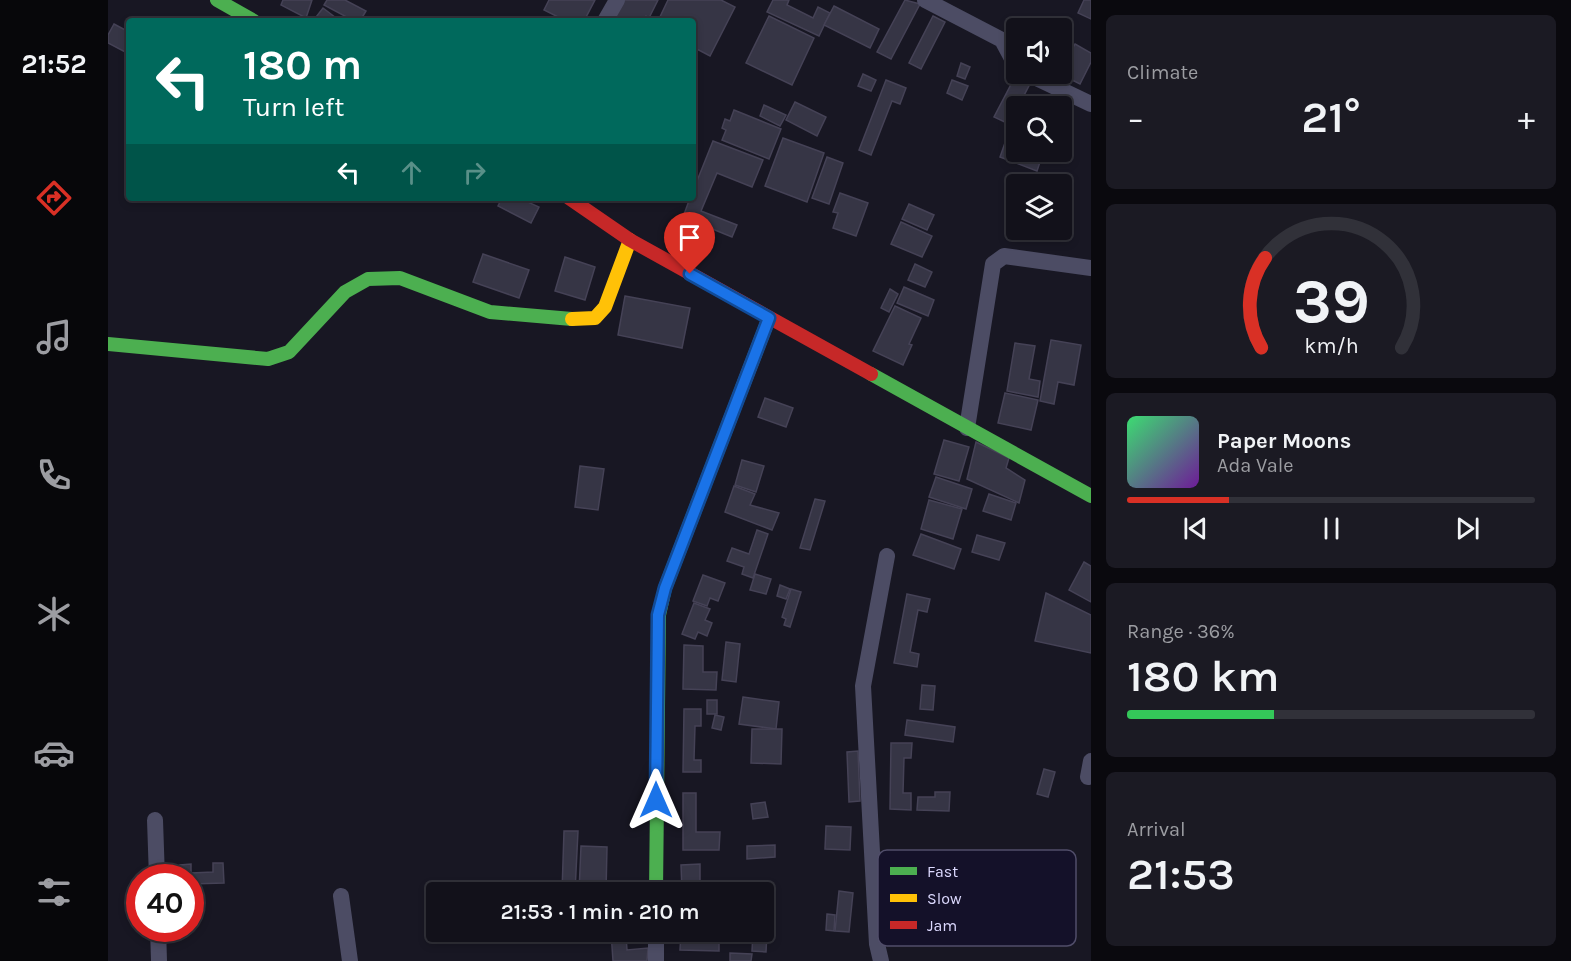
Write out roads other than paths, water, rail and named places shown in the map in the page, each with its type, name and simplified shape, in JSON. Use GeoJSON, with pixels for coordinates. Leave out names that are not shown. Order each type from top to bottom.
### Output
{"type":"FeatureCollection","features":[{"type":"Feature","properties":{"kind":"street"},"geometry":{"type":"LineString","coordinates":[[216,0],[249,18]]}},
{"type":"Feature","properties":{"kind":"street"},"geometry":{"type":"LineString","coordinates":[[607,18],[616,0]]}},
{"type":"Feature","properties":{"kind":"street"},"geometry":{"type":"LineString","coordinates":[[925,0],[1002,40],[1006,47]]}},
{"type":"Feature","properties":{"kind":"street"},"geometry":{"type":"LineString","coordinates":[[1049,84],[1091,104]]}},
{"type":"Feature","properties":{"kind":"street"},"geometry":{"type":"LineString","coordinates":[[573,201],[630,240],[1091,496]]}},
{"type":"Feature","properties":{"kind":"street"},"geometry":{"type":"LineString","coordinates":[[108,344],[268,359],[289,352],[345,292],[368,279],[400,278],[490,312],[573,319],[595,318],[605,307],[630,240]]}},
{"type":"Feature","properties":{"kind":"street"},"geometry":{"type":"LineString","coordinates":[[967,428],[993,264],[1004,256],[1091,268]]}},
{"type":"Feature","properties":{"kind":"street"},"geometry":{"type":"LineString","coordinates":[[656,882],[658,615],[665,588],[769,318]]}},
{"type":"Feature","properties":{"kind":"street"},"geometry":{"type":"LineString","coordinates":[[881,961],[877,944],[863,686],[887,556]]}},
{"type":"Feature","properties":{"kind":"street"},"geometry":{"type":"LineString","coordinates":[[155,820],[157,864]]}},
{"type":"Feature","properties":{"kind":"street"},"geometry":{"type":"LineString","coordinates":[[341,896],[350,961]]}},
{"type":"Feature","properties":{"kind":"street"},"geometry":{"type":"LineString","coordinates":[[158,942],[159,961]]}},
{"type":"Feature","properties":{"kind":"street"},"geometry":{"type":"LineString","coordinates":[[656,942],[656,961]]}}]}
